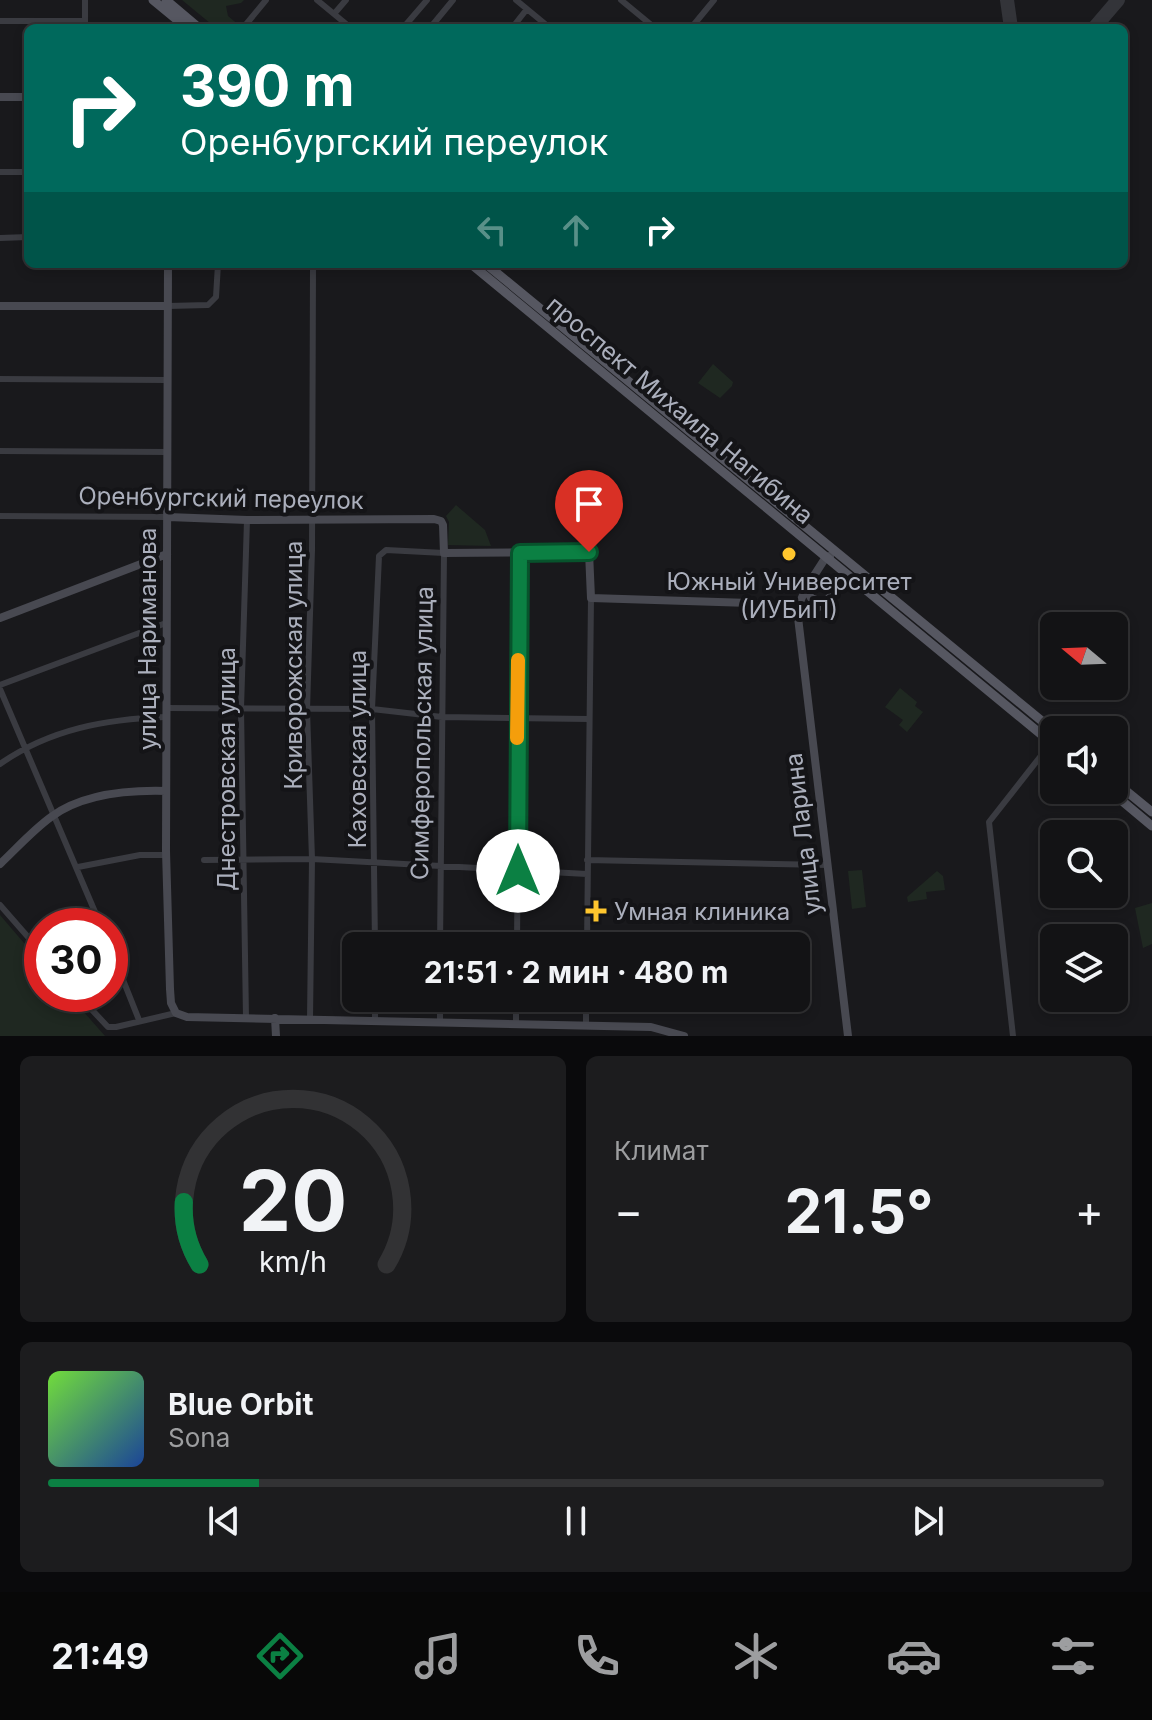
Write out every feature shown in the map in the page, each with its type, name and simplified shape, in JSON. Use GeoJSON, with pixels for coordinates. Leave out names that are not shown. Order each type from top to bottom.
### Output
{"type":"FeatureCollection","features":[{"type":"Feature","properties":{"kind":"main road"},"geometry":{"type":"LineString","coordinates":[[153,0],[175,23]]}},
{"type":"Feature","properties":{"kind":"main road"},"geometry":{"type":"LineString","coordinates":[[166,0],[194,24]]}},
{"type":"Feature","properties":{"kind":"main road","name":"проспект Михаила Нагибина"},"geometry":{"type":"LineString","coordinates":[[476,268],[826,557],[1040,720]]}},
{"type":"Feature","properties":{"kind":"main road","name":"проспект Михаила Нагибина"},"geometry":{"type":"LineString","coordinates":[[495,268],[838,555],[850,576],[1040,733]]}},
{"type":"Feature","properties":{"kind":"main road"},"geometry":{"type":"LineString","coordinates":[[1128,792],[1152,812]]}},
{"type":"Feature","properties":{"kind":"main road"},"geometry":{"type":"LineString","coordinates":[[1126,804],[1152,826]]}},
{"type":"Feature","properties":{"kind":"street"},"geometry":{"type":"LineString","coordinates":[[85,0],[85,24]]}},
{"type":"Feature","properties":{"kind":"street"},"geometry":{"type":"LineString","coordinates":[[246,24],[266,0]]}},
{"type":"Feature","properties":{"kind":"street"},"geometry":{"type":"LineString","coordinates":[[317,0],[346,24]]}},
{"type":"Feature","properties":{"kind":"street"},"geometry":{"type":"LineString","coordinates":[[334,14],[346,0]]}},
{"type":"Feature","properties":{"kind":"street"},"geometry":{"type":"LineString","coordinates":[[406,24],[427,0]]}},
{"type":"Feature","properties":{"kind":"street"},"geometry":{"type":"LineString","coordinates":[[433,24],[453,0]]}},
{"type":"Feature","properties":{"kind":"street"},"geometry":{"type":"LineString","coordinates":[[516,0],[545,24]]}},
{"type":"Feature","properties":{"kind":"street"},"geometry":{"type":"LineString","coordinates":[[621,0],[650,24]]}},
{"type":"Feature","properties":{"kind":"street"},"geometry":{"type":"LineString","coordinates":[[694,24],[714,0]]}},
{"type":"Feature","properties":{"kind":"street"},"geometry":{"type":"LineString","coordinates":[[515,24],[527,9]]}},
{"type":"Feature","properties":{"kind":"street"},"geometry":{"type":"LineString","coordinates":[[0,21],[64,24]]}},
{"type":"Feature","properties":{"kind":"street"},"geometry":{"type":"LineString","coordinates":[[0,97],[24,97]]}},
{"type":"Feature","properties":{"kind":"street"},"geometry":{"type":"LineString","coordinates":[[0,172],[24,172]]}},
{"type":"Feature","properties":{"kind":"street"},"geometry":{"type":"LineString","coordinates":[[0,238],[24,237]]}},
{"type":"Feature","properties":{"kind":"street","name":"улица Нариманова"},"geometry":{"type":"LineString","coordinates":[[168,268],[166,855],[170,989],[171,1003],[176,1013]]}},
{"type":"Feature","properties":{"kind":"street"},"geometry":{"type":"LineString","coordinates":[[0,306],[208,305],[216,297],[218,268]]}},
{"type":"Feature","properties":{"kind":"street","name":"Криворожская улица"},"geometry":{"type":"LineString","coordinates":[[310,1019],[312,859],[307,710],[312,520],[313,268]]}},
{"type":"Feature","properties":{"kind":"street"},"geometry":{"type":"LineString","coordinates":[[0,379],[167,380]]}},
{"type":"Feature","properties":{"kind":"street"},"geometry":{"type":"LineString","coordinates":[[0,451],[168,452]]}},
{"type":"Feature","properties":{"kind":"street","name":"Оренбургский переулок"},"geometry":{"type":"LineString","coordinates":[[0,516],[441,521]]}},
{"type":"Feature","properties":{"kind":"street","name":"Днестровская улица"},"geometry":{"type":"LineString","coordinates":[[246,1018],[241,708],[247,520]]}},
{"type":"Feature","properties":{"kind":"street","name":"Симферопольская улица"},"geometry":{"type":"LineString","coordinates":[[440,932],[444,553],[441,521]]}},
{"type":"Feature","properties":{"kind":"street","name":"Каховская улица"},"geometry":{"type":"LineString","coordinates":[[375,932],[372,709],[380,553],[386,550],[444,553]]}},
{"type":"Feature","properties":{"kind":"street"},"geometry":{"type":"LineString","coordinates":[[444,553],[589,552],[587,932]]}},
{"type":"Feature","properties":{"kind":"street"},"geometry":{"type":"LineString","coordinates":[[517,932],[520,553]]}},
{"type":"Feature","properties":{"kind":"street"},"geometry":{"type":"LineString","coordinates":[[0,618],[167,554]]}},
{"type":"Feature","properties":{"kind":"street"},"geometry":{"type":"LineString","coordinates":[[797,609],[826,557],[838,555]]}},
{"type":"Feature","properties":{"kind":"street"},"geometry":{"type":"LineString","coordinates":[[799,627],[810,612],[850,576]]}},
{"type":"Feature","properties":{"kind":"street"},"geometry":{"type":"LineString","coordinates":[[806,588],[811,598],[822,602]]}},
{"type":"Feature","properties":{"kind":"street"},"geometry":{"type":"LineString","coordinates":[[591,598],[776,606],[810,612]]}},
{"type":"Feature","properties":{"kind":"street","name":"улица Ларина"},"geometry":{"type":"LineString","coordinates":[[797,609],[848,1036]]}},
{"type":"Feature","properties":{"kind":"street"},"geometry":{"type":"LineString","coordinates":[[94,908],[0,687],[166,623]]}},
{"type":"Feature","properties":{"kind":"street"},"geometry":{"type":"LineString","coordinates":[[0,764],[24,747],[64,732],[107,720],[166,713],[241,708],[372,709],[442,717],[589,719]]}},
{"type":"Feature","properties":{"kind":"street"},"geometry":{"type":"LineString","coordinates":[[1013,1036],[989,822],[1040,760]]}},
{"type":"Feature","properties":{"kind":"street"},"geometry":{"type":"LineString","coordinates":[[0,864],[52,815],[118,793],[166,791]]}},
{"type":"Feature","properties":{"kind":"street"},"geometry":{"type":"LineString","coordinates":[[78,867],[140,855],[166,855]]}},
{"type":"Feature","properties":{"kind":"street"},"geometry":{"type":"LineString","coordinates":[[204,860],[312,859],[587,874]]}},
{"type":"Feature","properties":{"kind":"street"},"geometry":{"type":"LineString","coordinates":[[587,860],[828,865]]}},
{"type":"Feature","properties":{"kind":"street"},"geometry":{"type":"LineString","coordinates":[[0,905],[24,932]]}},
{"type":"Feature","properties":{"kind":"street"},"geometry":{"type":"LineString","coordinates":[[128,992],[139,1020]]}},
{"type":"Feature","properties":{"kind":"street"},"geometry":{"type":"LineString","coordinates":[[93,1012],[102,1022],[116,1027],[176,1013],[187,1017],[586,1025],[679,1035]]}},
{"type":"Feature","properties":{"kind":"street"},"geometry":{"type":"LineString","coordinates":[[375,1012],[375,1020]]}},
{"type":"Feature","properties":{"kind":"street"},"geometry":{"type":"LineString","coordinates":[[440,1012],[440,1022]]}},
{"type":"Feature","properties":{"kind":"street"},"geometry":{"type":"LineString","coordinates":[[516,1012],[516,1024]]}},
{"type":"Feature","properties":{"kind":"street"},"geometry":{"type":"LineString","coordinates":[[586,1012],[586,1025]]}},
{"type":"Feature","properties":{"kind":"street"},"geometry":{"type":"LineString","coordinates":[[275,1018],[276,1036]]}},
{"type":"Feature","properties":{"kind":"shaded area"},"geometry":{"type":"Polygon","coordinates":[[[182,0],[244,0],[226,6],[228,16],[238,24],[211,24],[182,0]]]}},
{"type":"Feature","properties":{"kind":"shaded area"},"geometry":{"type":"Polygon","coordinates":[[[713,364],[733,382],[720,398],[698,383],[713,364]]]}},
{"type":"Feature","properties":{"kind":"shaded area"},"geometry":{"type":"Polygon","coordinates":[[[456,505],[485,530],[491,546],[448,545],[449,522],[446,516],[456,505]]]}},
{"type":"Feature","properties":{"kind":"shaded area"},"geometry":{"type":"Polygon","coordinates":[[[900,688],[917,702],[915,706],[923,712],[907,732],[899,725],[903,720],[885,707],[900,688]]]}},
{"type":"Feature","properties":{"kind":"shaded area"},"geometry":{"type":"Polygon","coordinates":[[[862,870],[866,907],[852,909],[848,871],[862,870]]]}},
{"type":"Feature","properties":{"kind":"shaded area"},"geometry":{"type":"Polygon","coordinates":[[[937,871],[943,876],[945,890],[926,892],[927,899],[908,902],[907,897],[937,871]]]}},
{"type":"Feature","properties":{"kind":"shaded area"},"geometry":{"type":"Polygon","coordinates":[[[1152,903],[1152,944],[1143,948],[1135,908],[1152,903]]]}},
{"type":"Feature","properties":{"kind":"shaded area"},"geometry":{"type":"Polygon","coordinates":[[[0,915],[24,943],[24,1012],[84,1012],[105,1036],[0,1036],[0,915]]]}},
{"type":"Feature","properties":{"kind":"taxiway"},"geometry":{"type":"LineString","coordinates":[[1007,0],[1010,24]]}},
{"type":"Feature","properties":{"kind":"taxiway"},"geometry":{"type":"LineString","coordinates":[[1097,24],[1118,0]]}},
{"type":"Feature","properties":{"kind":"slow traffic"},"geometry":{"type":"LineString","coordinates":[[517,738],[518,660]]}},
{"type":"Feature","properties":{"kind":"place","name":"Южный Университет (ИУБиП)"},"geometry":{"type":"Point","coordinates":[789,554]}},
{"type":"Feature","properties":{"kind":"place","name":"Умная клиника"},"geometry":{"type":"Point","coordinates":[596,911]}},
{"type":"Feature","properties":{"kind":"route"},"geometry":{"type":"LineString","coordinates":[[518,871],[520,553],[589,552]]}}]}
